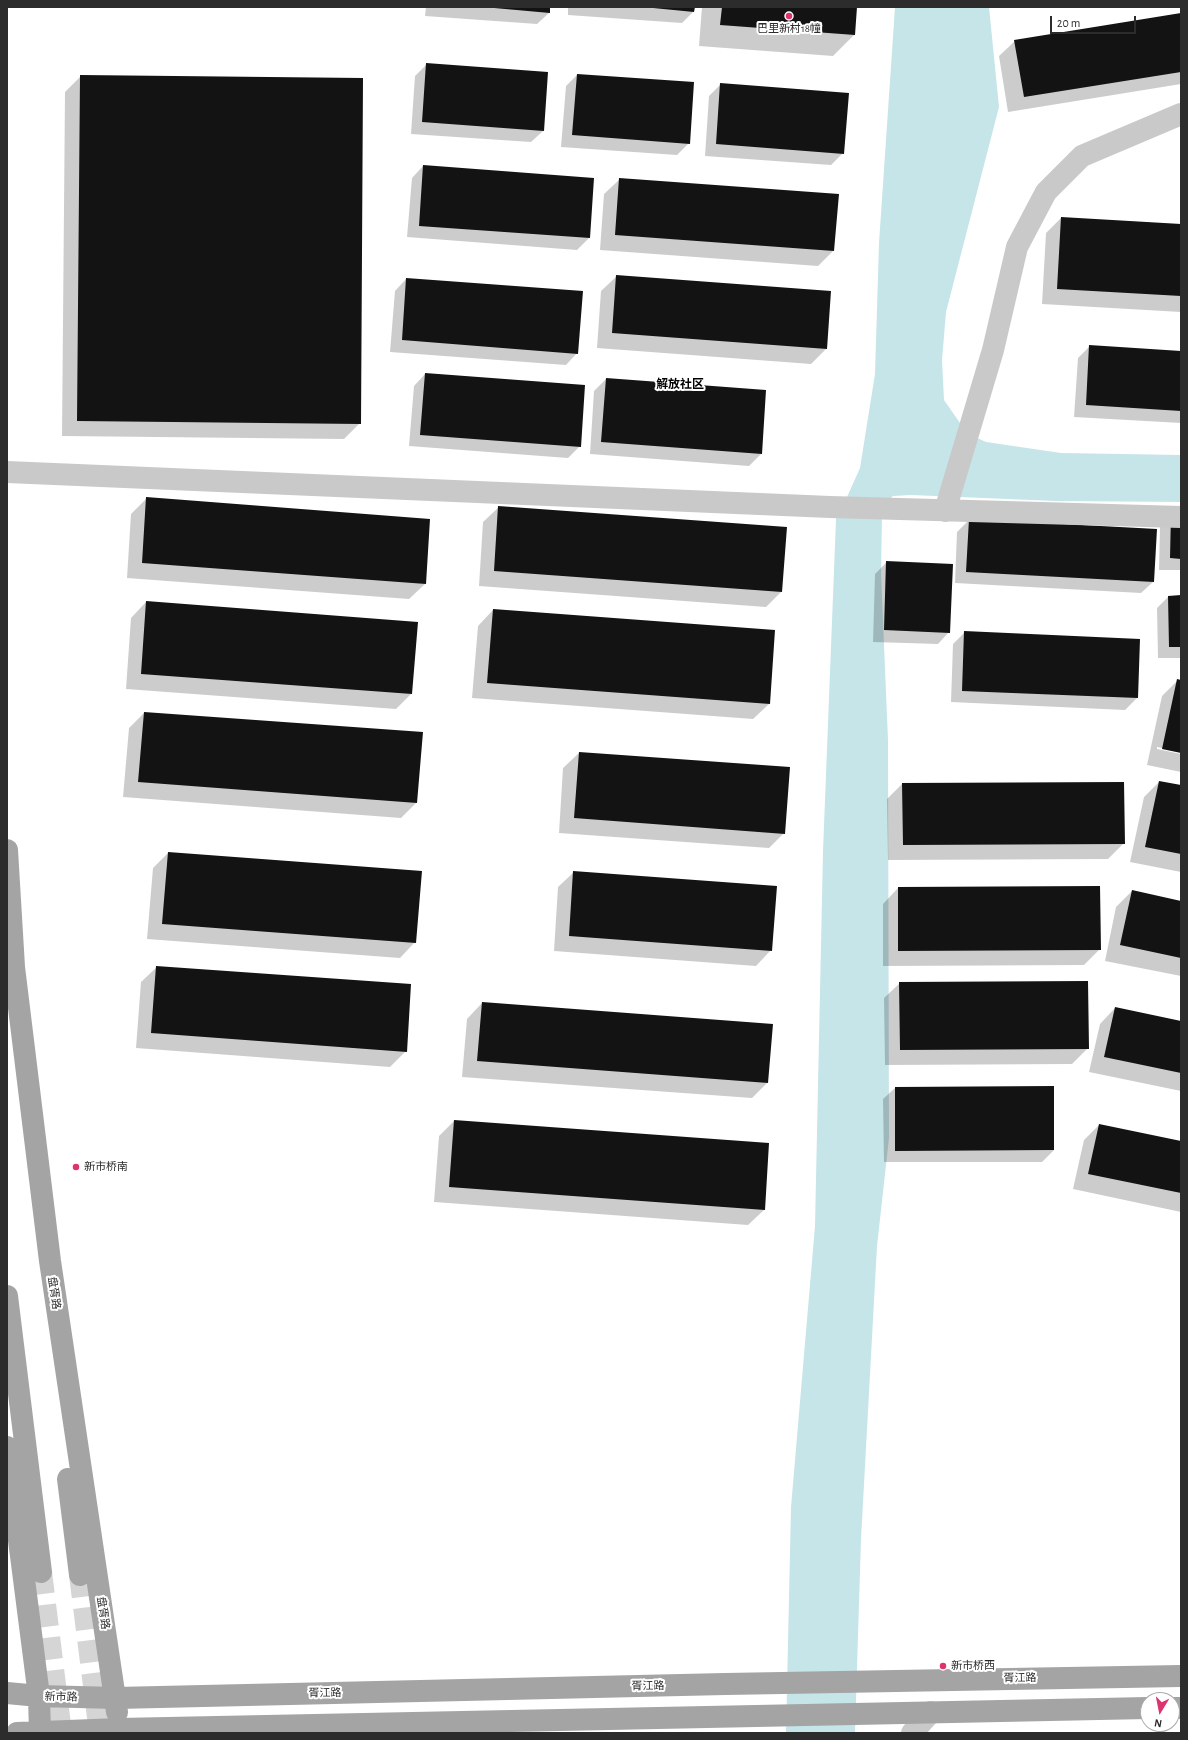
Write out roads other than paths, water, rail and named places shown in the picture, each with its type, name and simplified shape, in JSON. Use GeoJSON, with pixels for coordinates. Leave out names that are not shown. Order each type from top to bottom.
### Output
{"type":"FeatureCollection","features":[{"type":"Feature","properties":{"kind":"main road","name":"盘胥路"},"geometry":{"type":"LineString","coordinates":[[7,850],[14,967],[50,1262],[120,1731]]}},
{"type":"Feature","properties":{"kind":"main road"},"geometry":{"type":"LineString","coordinates":[[14,967],[21,1128],[80,1575]]}},
{"type":"Feature","properties":{"kind":"main road"},"geometry":{"type":"LineString","coordinates":[[7,1296],[42,1572]]}},
{"type":"Feature","properties":{"kind":"main road"},"geometry":{"type":"LineString","coordinates":[[7,1447],[39,1696],[40,1732]]}},
{"type":"Feature","properties":{"kind":"main road","name":"胥江路"},"geometry":{"type":"LineString","coordinates":[[116,1698],[725,1684],[1181,1676]]}},
{"type":"Feature","properties":{"kind":"main road","name":"新市路"},"geometry":{"type":"LineString","coordinates":[[7,1693],[39,1696],[116,1698]]}},
{"type":"Feature","properties":{"kind":"main road"},"geometry":{"type":"LineString","coordinates":[[17,1733],[1140,1708]]}},
{"type":"Feature","properties":{"kind":"street"},"geometry":{"type":"LineString","coordinates":[[946,506],[993,350],[1017,247],[1046,192],[1082,156],[1181,114]]}},
{"type":"Feature","properties":{"kind":"street"},"geometry":{"type":"LineString","coordinates":[[7,472],[830,507],[889,509],[946,506],[1181,517]]}},
{"type":"Feature","properties":{"kind":"street"},"geometry":{"type":"LineString","coordinates":[[912,1733],[931,1712]]}},
{"type":"Feature","properties":{"kind":"water"},"geometry":{"type":"Polygon","coordinates":[[[895,7],[989,7],[999,107],[946,312],[942,360],[944,400],[960,423],[973,436],[986,442],[1061,453],[1181,455],[1181,502],[1056,501],[911,495],[893,496],[886,502],[882,513],[881,573],[888,740],[889,1138],[877,1246],[861,1539],[855,1733],[786,1733],[791,1507],[815,1226],[823,851],[836,519],[837,511],[847,497],[860,468],[875,374],[879,243],[895,7]]]}},
{"type":"Feature","properties":{"kind":"tunnel"},"geometry":{"type":"LineString","coordinates":[[41,1572],[61,1733]]}},
{"type":"Feature","properties":{"kind":"tunnel"},"geometry":{"type":"LineString","coordinates":[[80,1575],[100,1733]]}},
{"type":"Feature","properties":{"kind":"place","name":"巴里新村18幢"},"geometry":{"type":"Point","coordinates":[789,16]}},
{"type":"Feature","properties":{"kind":"place","name":"新市桥南"},"geometry":{"type":"Point","coordinates":[76,1167]}},
{"type":"Feature","properties":{"kind":"place","name":"新市桥西"},"geometry":{"type":"Point","coordinates":[943,1666]}},
{"type":"Feature","properties":{"kind":"district","name":"解放社区"},"geometry":{"type":"Point","coordinates":[680,384]}}]}
